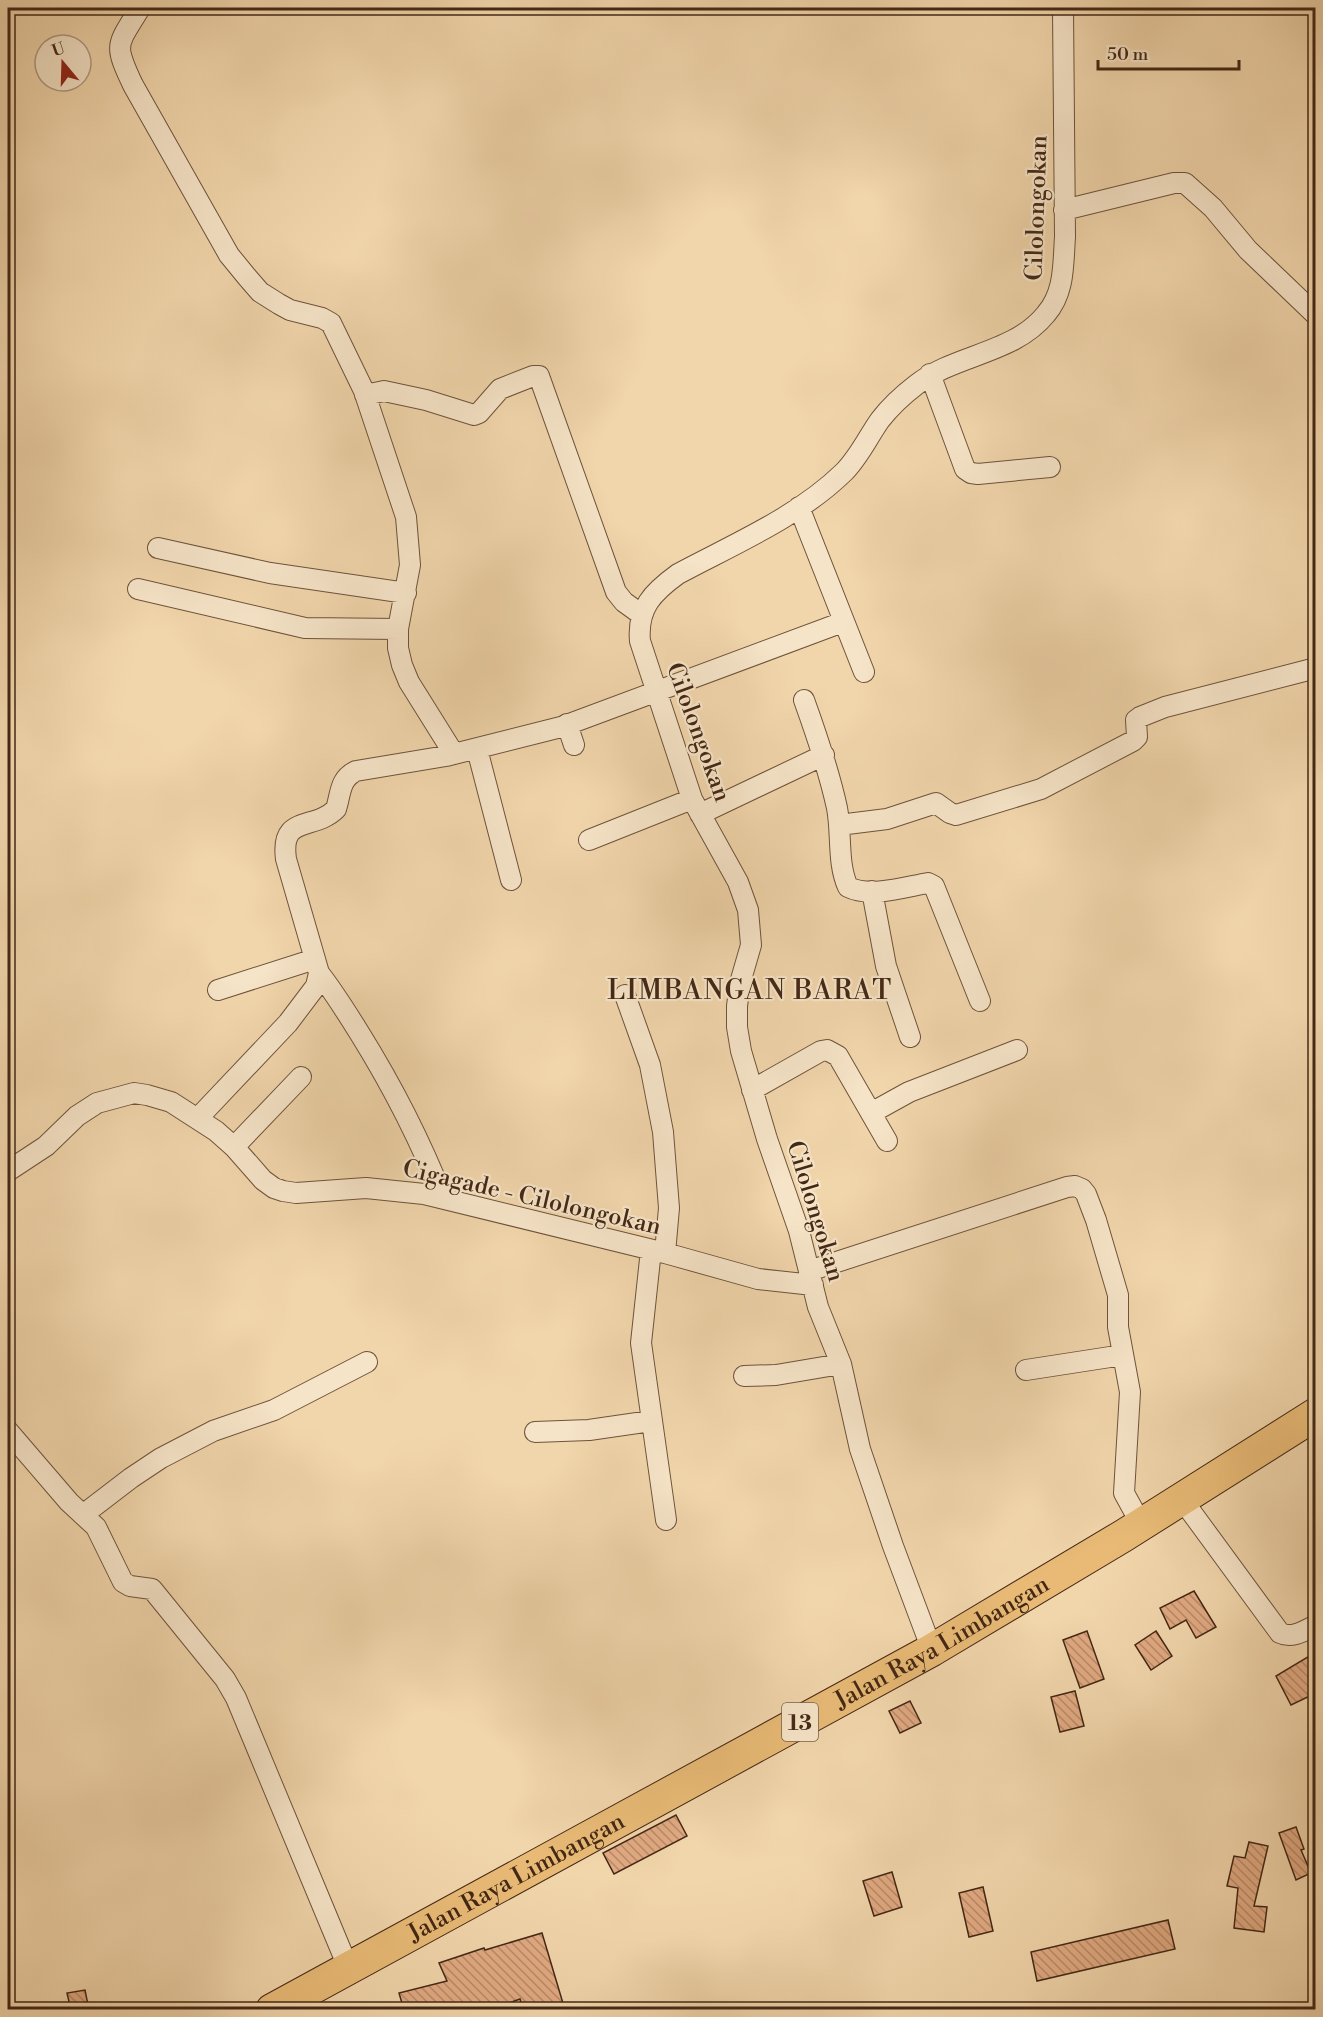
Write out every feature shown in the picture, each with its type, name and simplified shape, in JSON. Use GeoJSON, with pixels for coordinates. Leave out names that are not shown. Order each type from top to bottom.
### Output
{"type":"FeatureCollection","features":[{"type":"Feature","properties":{"kind":"highway","name":"Jalan Raya Limbangan"},"geometry":{"type":"LineString","coordinates":[[272,2010],[932,1650],[1141,1524],[1316,1414]]}},
{"type":"Feature","properties":{"kind":"street"},"geometry":{"type":"LineString","coordinates":[[140,8],[120,42],[120,57],[133,85],[229,255],[260,292],[268,298],[290,310],[322,318],[332,323],[364,393],[406,517],[410,565],[398,629],[398,648],[402,665],[409,682],[454,754]]}},
{"type":"Feature","properties":{"kind":"street","name":"Cilolongokan"},"geometry":{"type":"LineString","coordinates":[[932,1650],[860,1449],[841,1364],[818,1307],[799,1231],[752,1090],[737,1027],[740,983],[751,945],[748,910],[738,882],[696,807],[640,641],[639,622],[650,599],[678,574],[779,520],[833,483],[857,458],[875,427],[893,405],[930,374],[1024,334],[1044,317],[1054,304],[1060,289],[1065,237],[1062,8]]}},
{"type":"Feature","properties":{"kind":"street"},"geometry":{"type":"LineString","coordinates":[[1064,210],[1174,183],[1185,183],[1213,208],[1248,250],[1316,315]]}},
{"type":"Feature","properties":{"kind":"street"},"geometry":{"type":"LineString","coordinates":[[930,374],[965,469],[978,474],[1050,467]]}},
{"type":"Feature","properties":{"kind":"street"},"geometry":{"type":"LineString","coordinates":[[364,393],[384,391],[426,400],[474,415],[479,413],[500,390],[533,376],[539,376],[616,592],[624,602],[642,615]]}},
{"type":"Feature","properties":{"kind":"street"},"geometry":{"type":"LineString","coordinates":[[798,507],[864,672]]}},
{"type":"Feature","properties":{"kind":"street"},"geometry":{"type":"LineString","coordinates":[[158,548],[270,573],[406,593]]}},
{"type":"Feature","properties":{"kind":"street"},"geometry":{"type":"LineString","coordinates":[[138,589],[306,628],[398,629]]}},
{"type":"Feature","properties":{"kind":"street"},"geometry":{"type":"LineString","coordinates":[[443,1198],[423,1149],[390,1082],[317,966],[286,859],[285,840],[288,832],[332,813],[336,809],[345,778],[356,771],[477,749],[567,724],[843,622]]}},
{"type":"Feature","properties":{"kind":"street"},"geometry":{"type":"LineString","coordinates":[[839,825],[887,819],[936,803],[950,813],[956,814],[1032,792],[1063,779],[1133,741],[1137,737],[1136,720],[1140,717],[1165,707],[1316,668]]}},
{"type":"Feature","properties":{"kind":"street"},"geometry":{"type":"LineString","coordinates":[[804,700],[824,755],[837,809],[843,873],[848,887],[853,890],[872,891],[928,883],[934,886],[980,1001]]}},
{"type":"Feature","properties":{"kind":"street"},"geometry":{"type":"LineString","coordinates":[[567,724],[574,745]]}},
{"type":"Feature","properties":{"kind":"street"},"geometry":{"type":"LineString","coordinates":[[477,749],[511,880]]}},
{"type":"Feature","properties":{"kind":"street"},"geometry":{"type":"LineString","coordinates":[[589,840],[696,807],[824,755]]}},
{"type":"Feature","properties":{"kind":"street"},"geometry":{"type":"LineString","coordinates":[[872,891],[886,966],[910,1037]]}},
{"type":"Feature","properties":{"kind":"street"},"geometry":{"type":"LineString","coordinates":[[218,990],[317,966]]}},
{"type":"Feature","properties":{"kind":"street"},"geometry":{"type":"LineString","coordinates":[[198,1118],[288,1023],[310,995],[316,986],[317,966]]}},
{"type":"Feature","properties":{"kind":"street"},"geometry":{"type":"LineString","coordinates":[[625,994],[650,1065],[663,1132],[669,1208],[658,1252],[641,1343],[666,1520]]}},
{"type":"Feature","properties":{"kind":"street"},"geometry":{"type":"LineString","coordinates":[[752,1090],[827,1050],[838,1056],[887,1141]]}},
{"type":"Feature","properties":{"kind":"street"},"geometry":{"type":"LineString","coordinates":[[870,1113],[918,1089],[1017,1050]]}},
{"type":"Feature","properties":{"kind":"street"},"geometry":{"type":"LineString","coordinates":[[234,1147],[301,1077]]}},
{"type":"Feature","properties":{"kind":"street","name":"Cigagade - Cilolongokan"},"geometry":{"type":"LineString","coordinates":[[8,1171],[46,1146],[77,1116],[97,1103],[134,1093],[171,1102],[198,1118],[234,1147],[263,1180],[283,1191],[296,1193],[366,1188],[394,1189],[443,1198],[758,1279],[811,1278]]}},
{"type":"Feature","properties":{"kind":"street"},"geometry":{"type":"LineString","coordinates":[[811,1278],[1067,1187],[1075,1186],[1082,1189],[1086,1194],[1118,1295],[1117,1320],[1130,1392],[1124,1492],[1141,1524]]}},
{"type":"Feature","properties":{"kind":"street"},"geometry":{"type":"LineString","coordinates":[[1026,1370],[1123,1355]]}},
{"type":"Feature","properties":{"kind":"street"},"geometry":{"type":"LineString","coordinates":[[84,1514],[161,1458],[229,1424],[274,1410],[367,1362]]}},
{"type":"Feature","properties":{"kind":"street"},"geometry":{"type":"LineString","coordinates":[[744,1377],[776,1375],[841,1364]]}},
{"type":"Feature","properties":{"kind":"street"},"geometry":{"type":"LineString","coordinates":[[535,1432],[590,1431],[651,1421]]}},
{"type":"Feature","properties":{"kind":"street"},"geometry":{"type":"LineString","coordinates":[[8,1431],[69,1502],[84,1514],[100,1533],[123,1582],[130,1586],[152,1589],[231,1689],[348,1967]]}},
{"type":"Feature","properties":{"kind":"street"},"geometry":{"type":"LineString","coordinates":[[1181,1498],[1280,1633],[1286,1636],[1292,1635],[1316,1625]]}},
{"type":"Feature","properties":{"kind":"building"},"geometry":{"type":"Polygon","coordinates":[[[1194,1591],[1216,1627],[1196,1638],[1186,1620],[1170,1629],[1160,1608],[1194,1591]]]}},
{"type":"Feature","properties":{"kind":"building"},"geometry":{"type":"Polygon","coordinates":[[[1087,1631],[1104,1679],[1080,1688],[1063,1640],[1087,1631]]]}},
{"type":"Feature","properties":{"kind":"building"},"geometry":{"type":"Polygon","coordinates":[[[1156,1631],[1172,1656],[1151,1670],[1135,1645],[1156,1631]]]}},
{"type":"Feature","properties":{"kind":"building"},"geometry":{"type":"Polygon","coordinates":[[[1316,1652],[1316,1693],[1291,1705],[1276,1676],[1316,1652]]]}},
{"type":"Feature","properties":{"kind":"building"},"geometry":{"type":"Polygon","coordinates":[[[1075,1691],[1084,1726],[1060,1732],[1051,1697],[1075,1691]]]}},
{"type":"Feature","properties":{"kind":"building"},"geometry":{"type":"Polygon","coordinates":[[[910,1701],[921,1723],[900,1733],[889,1711],[910,1701]]]}},
{"type":"Feature","properties":{"kind":"building"},"geometry":{"type":"Polygon","coordinates":[[[676,1815],[687,1836],[614,1874],[603,1853],[676,1815]]]}},
{"type":"Feature","properties":{"kind":"building"},"geometry":{"type":"Polygon","coordinates":[[[1296,1827],[1304,1849],[1301,1850],[1311,1873],[1296,1880],[1279,1833],[1296,1827]]]}},
{"type":"Feature","properties":{"kind":"building"},"geometry":{"type":"Polygon","coordinates":[[[1249,1842],[1268,1846],[1254,1906],[1267,1907],[1264,1932],[1234,1928],[1238,1888],[1227,1886],[1234,1856],[1245,1858],[1249,1842]]]}},
{"type":"Feature","properties":{"kind":"building"},"geometry":{"type":"Polygon","coordinates":[[[892,1872],[902,1907],[874,1916],[863,1881],[892,1872]]]}},
{"type":"Feature","properties":{"kind":"building"},"geometry":{"type":"Polygon","coordinates":[[[983,1887],[993,1931],[969,1937],[959,1893],[983,1887]]]}},
{"type":"Feature","properties":{"kind":"building"},"geometry":{"type":"Polygon","coordinates":[[[1168,1920],[1175,1949],[1037,1981],[1031,1952],[1168,1920]]]}},
{"type":"Feature","properties":{"kind":"building"},"geometry":{"type":"Polygon","coordinates":[[[542,1933],[565,2010],[523,2010],[520,1999],[490,2010],[404,2010],[399,1993],[447,1981],[439,1963],[484,1948],[485,1950],[542,1933]]]}},
{"type":"Feature","properties":{"kind":"building"},"geometry":{"type":"Polygon","coordinates":[[[85,1990],[89,2010],[71,2010],[67,1993],[85,1990]]]}},
{"type":"Feature","properties":{"kind":"district","name":"LIMBANGAN BARAT"},"geometry":{"type":"Point","coordinates":[750,990]}}]}
